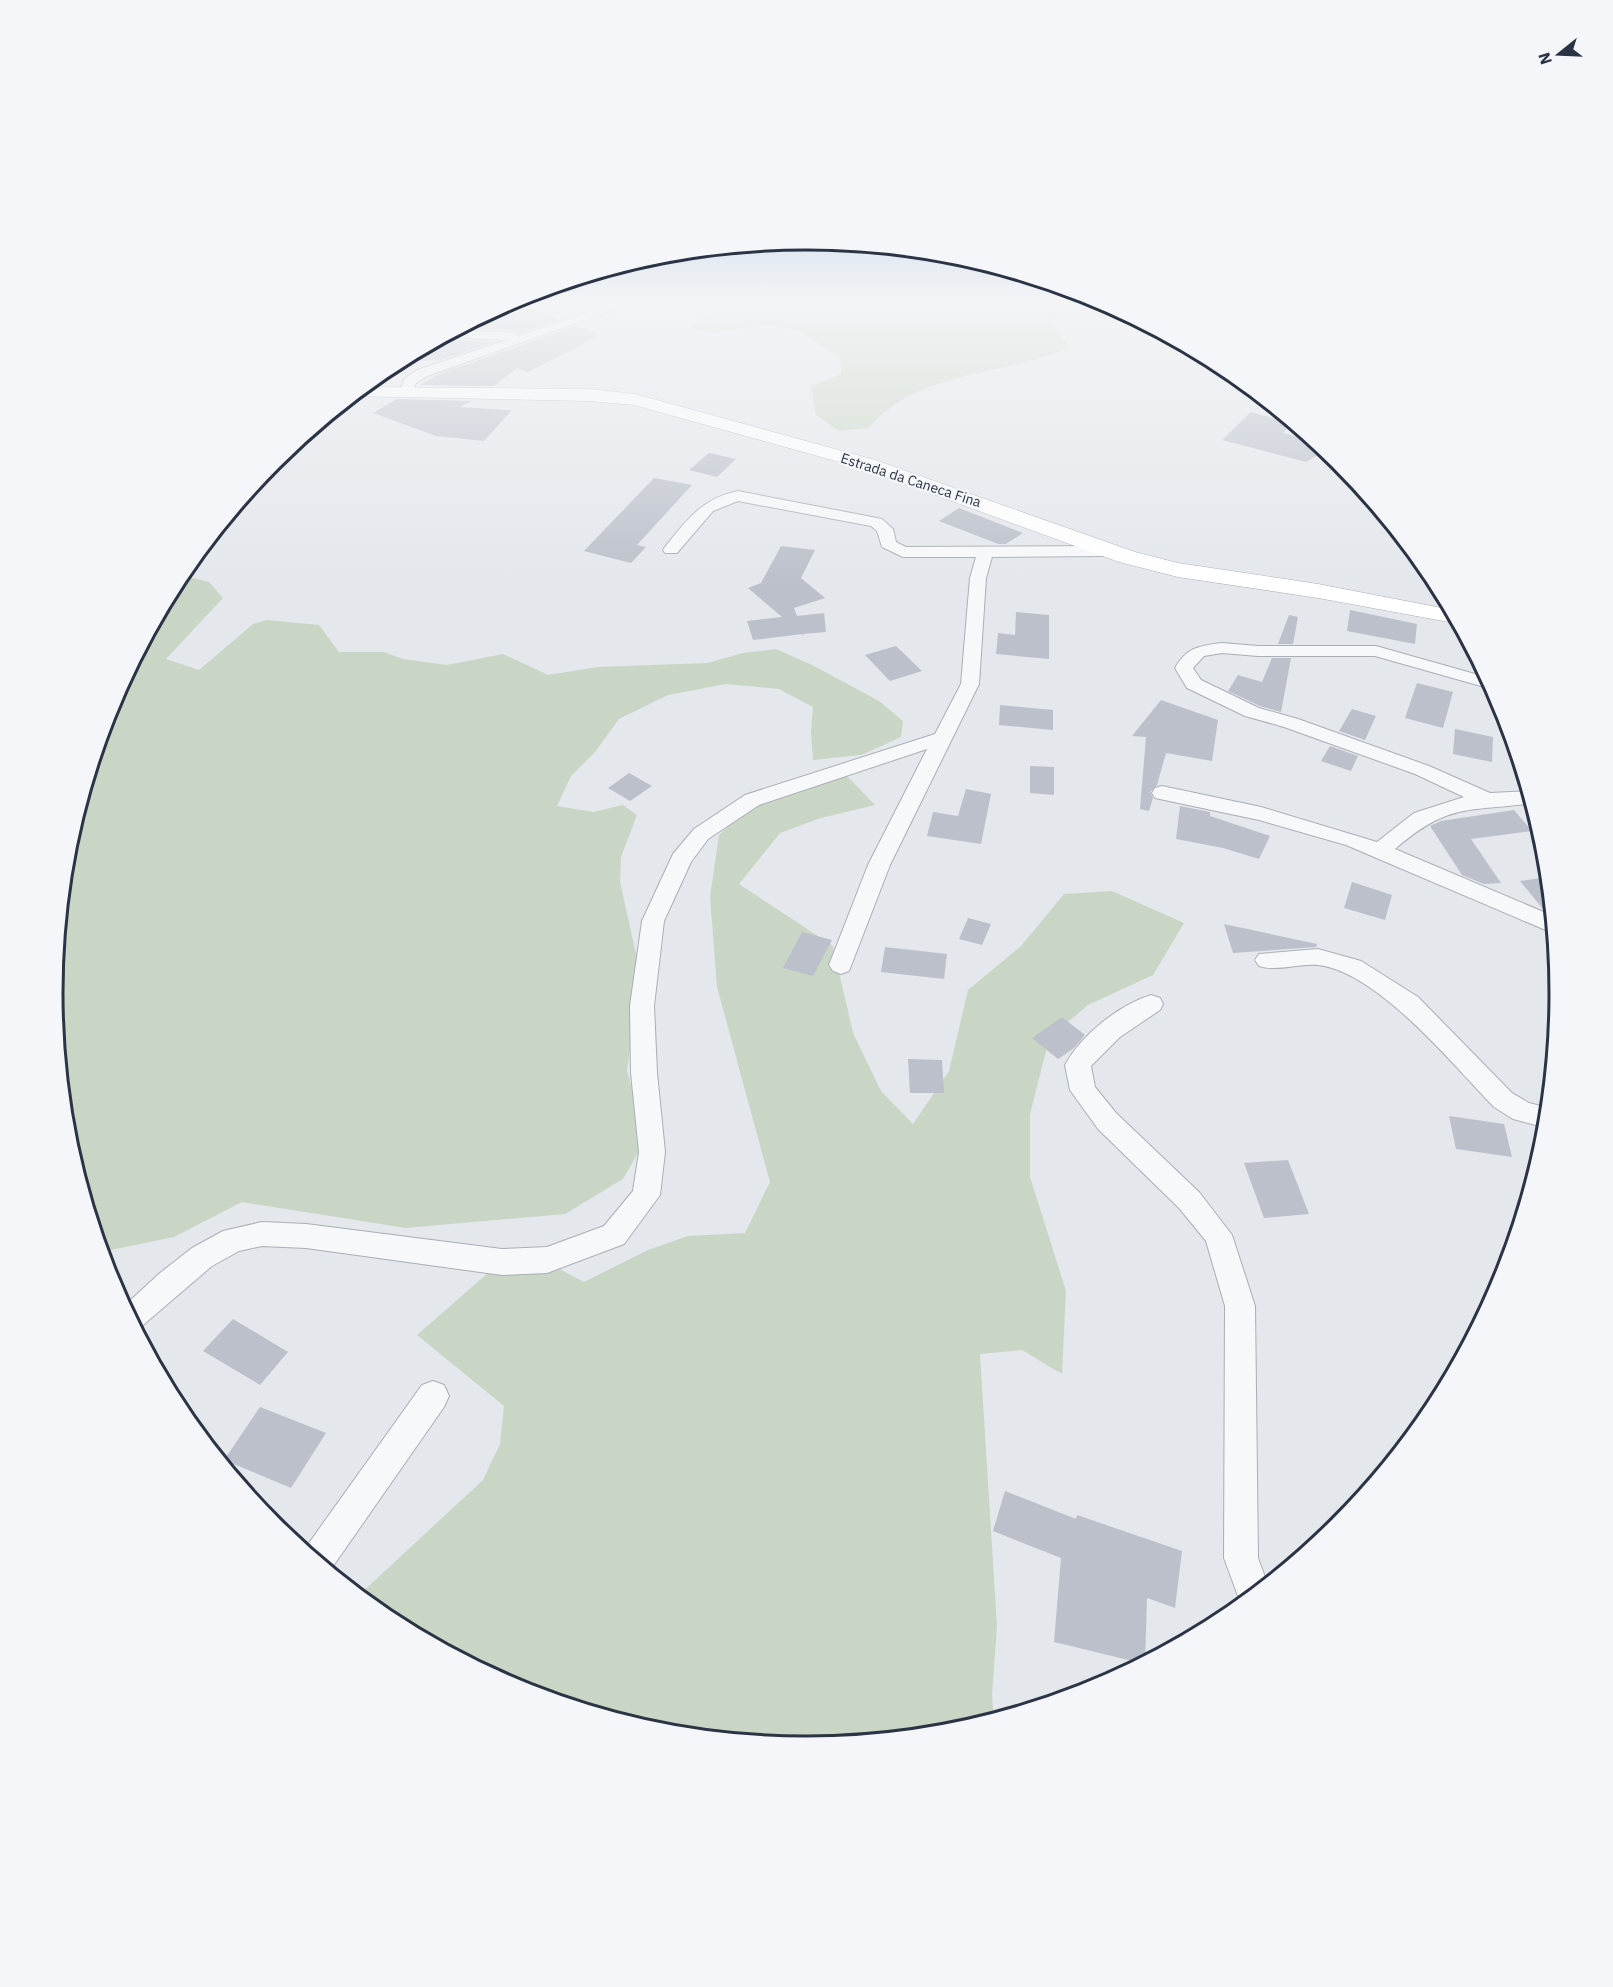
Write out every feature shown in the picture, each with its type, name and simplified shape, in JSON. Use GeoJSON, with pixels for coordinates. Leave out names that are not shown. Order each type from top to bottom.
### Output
{"type":"FeatureCollection","features":[{"type":"Feature","properties":{"kind":"street","name":"Estrada da Caneca Fina"},"geometry":{"type":"LineString","coordinates":[[605,397],[635,400],[868,464],[1018,516],[1104,551],[1178,570],[1318,591],[1447,616]]}},
{"type":"Feature","properties":{"kind":"street"},"geometry":{"type":"LineString","coordinates":[[671,550],[696,519],[718,500],[738,496],[876,522],[885,530],[888,544],[903,552],[1104,551]]}},
{"type":"Feature","properties":{"kind":"street"},"geometry":{"type":"LineString","coordinates":[[841,965],[879,865],[911,797],[945,737],[970,684],[978,578],[985,552]]}},
{"type":"Feature","properties":{"kind":"street"},"geometry":{"type":"LineString","coordinates":[[1480,681],[1376,651],[1258,651],[1222,648],[1199,651],[1190,657],[1184,668],[1194,684],[1252,712],[1291,723],[1422,770],[1486,799]]}},
{"type":"Feature","properties":{"kind":"street"},"geometry":{"type":"LineString","coordinates":[[136,1314],[170,1282],[202,1257],[233,1240],[262,1234],[306,1236],[502,1262],[547,1260],[614,1235],[646,1195],[652,1152],[644,1073],[642,1006],[653,921],[681,859],[701,834],[720,819],[752,800],[945,737]]}},
{"type":"Feature","properties":{"kind":"street"},"geometry":{"type":"LineString","coordinates":[[1162,793],[1261,814],[1354,840],[1382,850],[1546,923]]}},
{"type":"Feature","properties":{"kind":"street"},"geometry":{"type":"LineString","coordinates":[[1382,850],[1420,819],[1445,808],[1486,799],[1524,797]]}},
{"type":"Feature","properties":{"kind":"street"},"geometry":{"type":"LineString","coordinates":[[1267,960],[1318,957],[1353,967],[1409,1003],[1503,1100],[1521,1112],[1540,1116]]}},
{"type":"Feature","properties":{"kind":"street"},"geometry":{"type":"LineString","coordinates":[[1151,1004],[1116,1026],[1088,1049],[1078,1065],[1083,1090],[1107,1122],[1189,1200],[1218,1235],[1240,1306],[1241,1558],[1252,1588]]}},
{"type":"Feature","properties":{"kind":"street"},"geometry":{"type":"LineString","coordinates":[[320,1556],[433,1396]]}},
{"type":"Feature","properties":{"kind":"green space"},"geometry":{"type":"Polygon","coordinates":[[[813,397],[908,397],[888,409],[868,428],[839,431],[816,415],[813,397]]]}},
{"type":"Feature","properties":{"kind":"green space"},"geometry":{"type":"Polygon","coordinates":[[[190,577],[209,582],[223,598],[166,659],[199,670],[253,624],[267,620],[319,625],[339,652],[384,652],[403,659],[447,665],[503,654],[548,675],[598,667],[708,663],[743,653],[776,649],[812,665],[879,701],[903,721],[901,737],[861,755],[813,760],[811,732],[813,707],[779,689],[726,684],[668,695],[619,719],[595,752],[571,776],[557,806],[593,812],[623,805],[637,815],[621,857],[620,882],[640,972],[627,1071],[646,1139],[623,1179],[565,1214],[406,1228],[242,1202],[174,1237],[109,1250],[88,1186],[77,1139],[69,1091],[63,994],[69,896],[88,801],[102,755],[140,665],[190,577]]]}},
{"type":"Feature","properties":{"kind":"green space"},"geometry":{"type":"Polygon","coordinates":[[[847,776],[875,805],[821,818],[780,833],[739,884],[833,946],[853,1033],[881,1091],[913,1124],[949,1071],[968,990],[1021,946],[1064,894],[1112,891],[1184,923],[1153,975],[1088,1005],[1054,1034],[1047,1047],[1030,1114],[1030,1177],[1066,1291],[1062,1374],[1022,1350],[980,1354],[997,1626],[992,1695],[993,1713],[904,1731],[806,1737],[709,1731],[661,1723],[568,1698],[522,1680],[435,1637],[393,1612],[364,1590],[483,1480],[500,1444],[504,1406],[417,1335],[488,1273],[554,1266],[584,1282],[648,1250],[688,1236],[745,1233],[770,1182],[717,987],[710,897],[719,835],[748,808],[847,776]]]}},
{"type":"Feature","properties":{"kind":"building"},"geometry":{"type":"Polygon","coordinates":[[[397,399],[472,401],[459,407],[512,410],[484,441],[436,436],[373,413],[397,399]]]}},
{"type":"Feature","properties":{"kind":"building"},"geometry":{"type":"Polygon","coordinates":[[[1251,412],[1278,419],[1288,428],[1283,433],[1299,437],[1318,455],[1306,462],[1222,440],[1251,412]]]}},
{"type":"Feature","properties":{"kind":"building"},"geometry":{"type":"Polygon","coordinates":[[[709,453],[736,459],[717,477],[689,470],[709,453]]]}},
{"type":"Feature","properties":{"kind":"building"},"geometry":{"type":"Polygon","coordinates":[[[654,478],[692,485],[637,545],[646,547],[631,563],[584,551],[654,478]]]}},
{"type":"Feature","properties":{"kind":"building"},"geometry":{"type":"Polygon","coordinates":[[[959,508],[1023,533],[1006,544],[998,544],[939,521],[959,508]]]}},
{"type":"Feature","properties":{"kind":"building"},"geometry":{"type":"Polygon","coordinates":[[[781,546],[815,550],[801,578],[825,598],[794,608],[797,616],[824,613],[826,632],[803,634],[804,637],[802,634],[753,640],[747,621],[782,617],[748,588],[761,583],[781,546]]]}},
{"type":"Feature","properties":{"kind":"building"},"geometry":{"type":"Polygon","coordinates":[[[1350,610],[1417,624],[1415,644],[1347,631],[1350,610]]]}},
{"type":"Feature","properties":{"kind":"building"},"geometry":{"type":"Polygon","coordinates":[[[1016,612],[1049,615],[1049,659],[996,654],[998,633],[1015,635],[1016,612]]]}},
{"type":"Feature","properties":{"kind":"building"},"geometry":{"type":"Polygon","coordinates":[[[1289,615],[1298,617],[1293,644],[1278,644],[1289,615]]]}},
{"type":"Feature","properties":{"kind":"building"},"geometry":{"type":"Polygon","coordinates":[[[896,646],[922,671],[890,681],[865,655],[896,646]]]}},
{"type":"Feature","properties":{"kind":"building"},"geometry":{"type":"Polygon","coordinates":[[[1272,658],[1291,658],[1281,712],[1260,706],[1228,691],[1238,675],[1262,682],[1272,658]]]}},
{"type":"Feature","properties":{"kind":"building"},"geometry":{"type":"Polygon","coordinates":[[[1417,683],[1453,692],[1443,728],[1405,718],[1417,683]]]}},
{"type":"Feature","properties":{"kind":"building"},"geometry":{"type":"Polygon","coordinates":[[[1161,700],[1218,720],[1212,761],[1166,753],[1157,785],[1150,792],[1153,798],[1149,811],[1140,809],[1146,737],[1132,736],[1161,700]]]}},
{"type":"Feature","properties":{"kind":"building"},"geometry":{"type":"Polygon","coordinates":[[[1000,705],[1053,710],[1053,730],[999,725],[1000,705]]]}},
{"type":"Feature","properties":{"kind":"building"},"geometry":{"type":"Polygon","coordinates":[[[1352,709],[1376,716],[1365,740],[1339,731],[1352,709]]]}},
{"type":"Feature","properties":{"kind":"building"},"geometry":{"type":"Polygon","coordinates":[[[1455,729],[1493,737],[1492,762],[1453,754],[1455,729]]]}},
{"type":"Feature","properties":{"kind":"building"},"geometry":{"type":"Polygon","coordinates":[[[1330,746],[1358,756],[1351,771],[1321,761],[1330,746]]]}},
{"type":"Feature","properties":{"kind":"building"},"geometry":{"type":"Polygon","coordinates":[[[1030,766],[1054,767],[1054,795],[1030,793],[1030,766]]]}},
{"type":"Feature","properties":{"kind":"building"},"geometry":{"type":"Polygon","coordinates":[[[629,773],[652,786],[630,801],[608,788],[629,773]]]}},
{"type":"Feature","properties":{"kind":"building"},"geometry":{"type":"Polygon","coordinates":[[[966,789],[991,794],[981,844],[927,836],[933,812],[958,816],[966,789]]]}},
{"type":"Feature","properties":{"kind":"building"},"geometry":{"type":"Polygon","coordinates":[[[1180,806],[1210,812],[1210,816],[1270,836],[1259,859],[1223,848],[1176,839],[1180,806]]]}},
{"type":"Feature","properties":{"kind":"building"},"geometry":{"type":"Polygon","coordinates":[[[1514,810],[1532,831],[1471,839],[1501,883],[1484,884],[1462,875],[1430,826],[1441,821],[1514,810]]]}},
{"type":"Feature","properties":{"kind":"building"},"geometry":{"type":"Polygon","coordinates":[[[1541,878],[1545,910],[1543,909],[1520,881],[1541,878]]]}},
{"type":"Feature","properties":{"kind":"building"},"geometry":{"type":"Polygon","coordinates":[[[1352,882],[1392,895],[1385,920],[1344,908],[1352,882]]]}},
{"type":"Feature","properties":{"kind":"building"},"geometry":{"type":"Polygon","coordinates":[[[968,918],[991,924],[982,945],[959,939],[968,918]]]}},
{"type":"Feature","properties":{"kind":"building"},"geometry":{"type":"Polygon","coordinates":[[[1224,924],[1317,944],[1316,947],[1233,953],[1224,924]]]}},
{"type":"Feature","properties":{"kind":"building"},"geometry":{"type":"Polygon","coordinates":[[[802,932],[832,940],[813,976],[783,968],[802,932]]]}},
{"type":"Feature","properties":{"kind":"building"},"geometry":{"type":"Polygon","coordinates":[[[885,947],[947,954],[944,979],[881,972],[885,947]]]}},
{"type":"Feature","properties":{"kind":"building"},"geometry":{"type":"Polygon","coordinates":[[[1062,1017],[1085,1035],[1074,1048],[1058,1059],[1032,1038],[1062,1017]]]}},
{"type":"Feature","properties":{"kind":"building"},"geometry":{"type":"Polygon","coordinates":[[[908,1059],[942,1060],[944,1093],[910,1093],[908,1059]]]}},
{"type":"Feature","properties":{"kind":"building"},"geometry":{"type":"Polygon","coordinates":[[[1449,1116],[1504,1124],[1512,1157],[1456,1149],[1449,1116]]]}},
{"type":"Feature","properties":{"kind":"building"},"geometry":{"type":"Polygon","coordinates":[[[1288,1160],[1309,1214],[1264,1218],[1244,1163],[1288,1160]]]}},
{"type":"Feature","properties":{"kind":"building"},"geometry":{"type":"Polygon","coordinates":[[[233,1319],[288,1352],[260,1385],[203,1351],[233,1319]]]}},
{"type":"Feature","properties":{"kind":"building"},"geometry":{"type":"Polygon","coordinates":[[[260,1407],[326,1433],[291,1488],[231,1463],[226,1457],[260,1407]]]}},
{"type":"Feature","properties":{"kind":"building"},"geometry":{"type":"Polygon","coordinates":[[[1005,1491],[1076,1519],[1077,1515],[1182,1551],[1175,1608],[1147,1598],[1145,1654],[1133,1661],[1054,1642],[1061,1558],[993,1531],[1005,1491]]]}}]}
